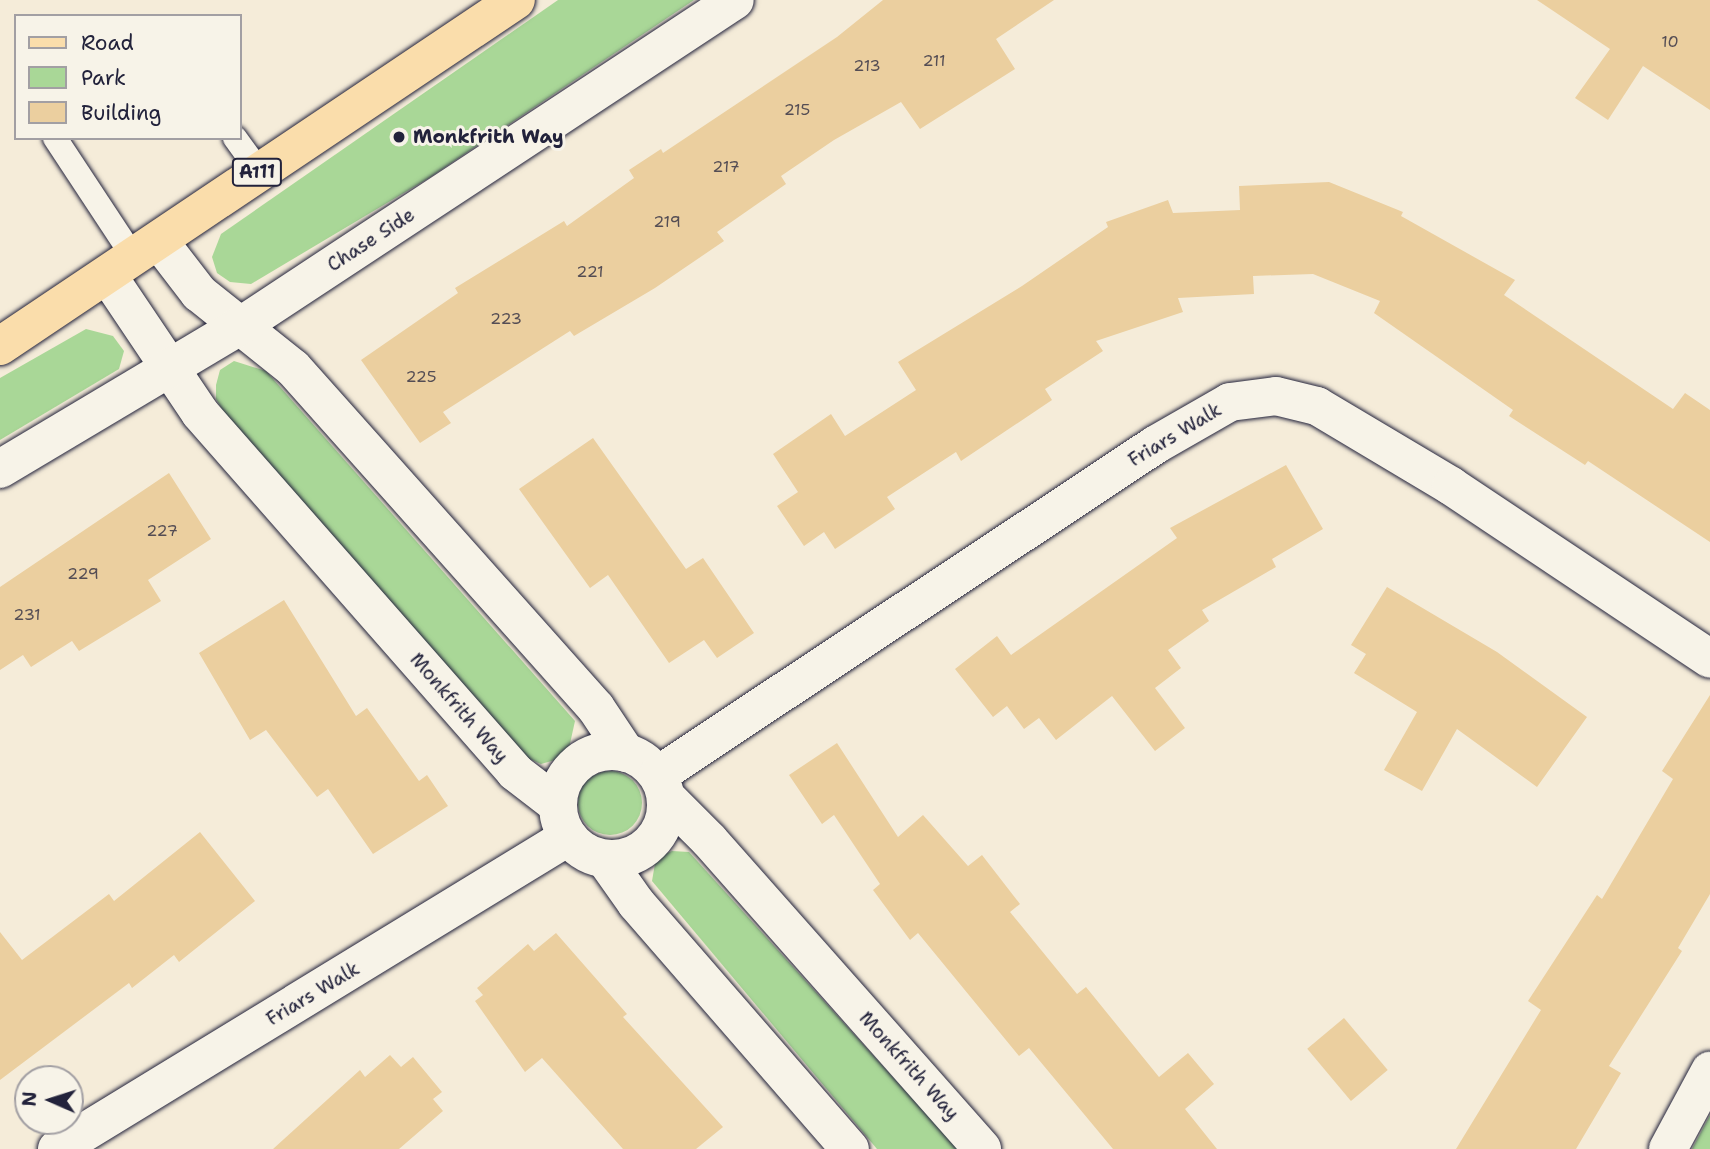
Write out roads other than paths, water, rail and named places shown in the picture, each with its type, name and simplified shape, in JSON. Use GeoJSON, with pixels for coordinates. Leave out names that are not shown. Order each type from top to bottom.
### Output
{"type":"FeatureCollection","features":[{"type":"Feature","properties":{"kind":"main road","name":"A111"},"geometry":{"type":"LineString","coordinates":[[0,346],[516,0]]}},
{"type":"Feature","properties":{"kind":"street","name":"Chase Side"},"geometry":{"type":"LineString","coordinates":[[0,470],[242,326],[735,0]]}},
{"type":"Feature","properties":{"kind":"street"},"geometry":{"type":"LineString","coordinates":[[134,258],[199,293],[293,368],[596,708],[626,752],[645,762],[662,786],[665,817],[651,843],[624,858],[606,859],[582,851],[563,821],[562,783],[581,761],[598,753],[626,752]]}},
{"type":"Feature","properties":{"kind":"street","name":"Monkfrith Way"},"geometry":{"type":"LineString","coordinates":[[134,258],[170,369],[200,413],[515,772],[563,821]]}},
{"type":"Feature","properties":{"kind":"street","name":"Friars Walk"},"geometry":{"type":"LineString","coordinates":[[662,786],[1155,444],[1230,401],[1276,396],[1317,406],[1451,486],[1710,659]]}},
{"type":"Feature","properties":{"kind":"street","name":"Monkfrith Way"},"geometry":{"type":"LineString","coordinates":[[662,786],[982,1149]]}},
{"type":"Feature","properties":{"kind":"street","name":"Friars Walk"},"geometry":{"type":"LineString","coordinates":[[57,1149],[563,821]]}},
{"type":"Feature","properties":{"kind":"street"},"geometry":{"type":"LineString","coordinates":[[606,859],[636,903],[850,1149]]}},
{"type":"Feature","properties":{"kind":"street"},"geometry":{"type":"LineString","coordinates":[[1668,1149],[1710,1071]]}},
{"type":"Feature","properties":{"kind":"lane"},"geometry":{"type":"LineString","coordinates":[[56,140],[134,258]]}},
{"type":"Feature","properties":{"kind":"lane"},"geometry":{"type":"LineString","coordinates":[[236,140],[258,171]]}},
{"type":"Feature","properties":{"kind":"place","name":"Monkfrith Way"},"geometry":{"type":"Point","coordinates":[399,137]}}]}
